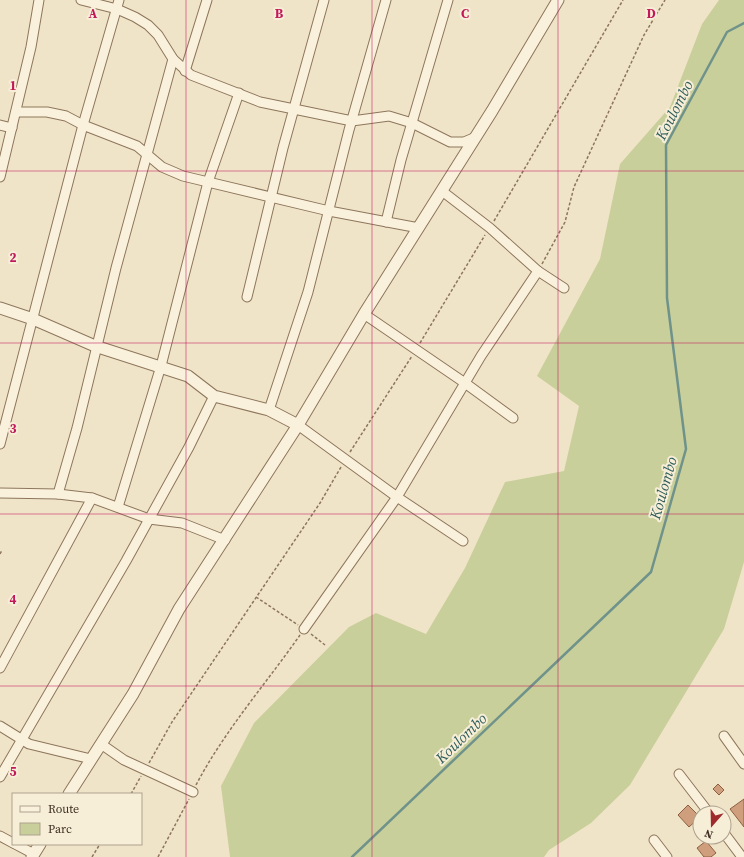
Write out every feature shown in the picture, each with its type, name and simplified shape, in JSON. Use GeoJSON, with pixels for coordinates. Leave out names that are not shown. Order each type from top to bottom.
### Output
{"type":"FeatureCollection","features":[{"type":"Feature","properties":{"kind":"street"},"geometry":{"type":"LineString","coordinates":[[0,178],[31,47],[39,0]]}},
{"type":"Feature","properties":{"kind":"street"},"geometry":{"type":"LineString","coordinates":[[81,0],[118,4],[148,25],[158,35],[173,59],[185,71],[200,79],[260,102],[352,120],[389,116],[412,123],[450,142],[464,142],[476,137]]}},
{"type":"Feature","properties":{"kind":"street"},"geometry":{"type":"LineString","coordinates":[[185,71],[207,0]]}},
{"type":"Feature","properties":{"kind":"street"},"geometry":{"type":"LineString","coordinates":[[247,297],[294,109],[324,0]]}},
{"type":"Feature","properties":{"kind":"street"},"geometry":{"type":"LineString","coordinates":[[269,410],[308,292],[352,120],[386,0]]}},
{"type":"Feature","properties":{"kind":"street"},"geometry":{"type":"LineString","coordinates":[[386,222],[412,123],[448,0]]}},
{"type":"Feature","properties":{"kind":"street"},"geometry":{"type":"LineString","coordinates":[[70,793],[133,694],[179,610],[298,425],[364,314],[476,137],[558,0]]}},
{"type":"Feature","properties":{"kind":"street"},"geometry":{"type":"LineString","coordinates":[[0,444],[83,125],[118,4]]}},
{"type":"Feature","properties":{"kind":"street"},"geometry":{"type":"LineString","coordinates":[[58,494],[77,428],[95,346],[173,59]]}},
{"type":"Feature","properties":{"kind":"street"},"geometry":{"type":"LineString","coordinates":[[118,507],[161,366],[208,182],[239,93]]}},
{"type":"Feature","properties":{"kind":"street"},"geometry":{"type":"LineString","coordinates":[[16,112],[47,112],[66,116],[83,125],[137,146],[162,167],[183,176],[329,211],[419,228]]}},
{"type":"Feature","properties":{"kind":"street"},"geometry":{"type":"LineString","coordinates":[[0,126],[12,128]]}},
{"type":"Feature","properties":{"kind":"street"},"geometry":{"type":"LineString","coordinates":[[442,191],[490,228],[538,271],[564,288]]}},
{"type":"Feature","properties":{"kind":"street"},"geometry":{"type":"LineString","coordinates":[[304,629],[397,497],[514,304],[538,271]]}},
{"type":"Feature","properties":{"kind":"street"},"geometry":{"type":"LineString","coordinates":[[0,308],[33,319],[95,346],[161,366],[188,376],[214,396],[269,410],[298,425],[397,497],[463,541]]}},
{"type":"Feature","properties":{"kind":"street"},"geometry":{"type":"LineString","coordinates":[[364,314],[465,383],[513,418]]}},
{"type":"Feature","properties":{"kind":"street"},"geometry":{"type":"LineString","coordinates":[[0,776],[149,519],[189,447],[214,396]]}},
{"type":"Feature","properties":{"kind":"street"},"geometry":{"type":"LineString","coordinates":[[0,493],[58,494],[92,498],[149,519],[182,523],[225,540]]}},
{"type":"Feature","properties":{"kind":"street"},"geometry":{"type":"LineString","coordinates":[[0,668],[92,498]]}},
{"type":"Feature","properties":{"kind":"street"},"geometry":{"type":"LineString","coordinates":[[0,726],[22,740],[48,750],[91,760]]}},
{"type":"Feature","properties":{"kind":"street"},"geometry":{"type":"LineString","coordinates":[[724,736],[744,764]]}},
{"type":"Feature","properties":{"kind":"street"},"geometry":{"type":"LineString","coordinates":[[101,744],[124,760],[193,792]]}},
{"type":"Feature","properties":{"kind":"street"},"geometry":{"type":"LineString","coordinates":[[679,774],[703,805]]}},
{"type":"Feature","properties":{"kind":"street"},"geometry":{"type":"LineString","coordinates":[[0,836],[12,843]]}},
{"type":"Feature","properties":{"kind":"street"},"geometry":{"type":"LineString","coordinates":[[654,840],[667,857]]}},
{"type":"Feature","properties":{"kind":"street"},"geometry":{"type":"LineString","coordinates":[[732,844],[742,857]]}},
{"type":"Feature","properties":{"kind":"street"},"geometry":{"type":"LineString","coordinates":[[17,845],[36,852]]}},
{"type":"Feature","properties":{"kind":"path"},"geometry":{"type":"LineString","coordinates":[[131,793],[172,722],[320,502],[416,349],[490,228],[623,0]]}},
{"type":"Feature","properties":{"kind":"path"},"geometry":{"type":"LineString","coordinates":[[538,271],[566,222],[574,187],[644,35],[664,0]]}},
{"type":"Feature","properties":{"kind":"path"},"geometry":{"type":"LineString","coordinates":[[0,554],[2,550]]}},
{"type":"Feature","properties":{"kind":"path"},"geometry":{"type":"LineString","coordinates":[[256,597],[325,645]]}},
{"type":"Feature","properties":{"kind":"path"},"geometry":{"type":"LineString","coordinates":[[158,857],[218,745],[238,716],[277,668],[304,629]]}},
{"type":"Feature","properties":{"kind":"path"},"geometry":{"type":"LineString","coordinates":[[92,857],[99,845]]}},
{"type":"Feature","properties":{"kind":"green space"},"geometry":{"type":"Polygon","coordinates":[[[719,0],[744,0],[744,562],[724,629],[630,785],[591,823],[549,850],[544,857],[230,857],[221,786],[254,723],[349,627],[376,613],[426,634],[465,568],[505,482],[564,471],[579,406],[537,376],[600,259],[620,164],[670,107],[702,24],[719,0]]]}},
{"type":"Feature","properties":{"kind":"building"},"geometry":{"type":"Polygon","coordinates":[[[718,784],[724,790],[719,795],[713,789],[718,784]]]}},
{"type":"Feature","properties":{"kind":"building"},"geometry":{"type":"Polygon","coordinates":[[[744,799],[744,827],[732,812],[732,808],[744,799]]]}},
{"type":"Feature","properties":{"kind":"building"},"geometry":{"type":"Polygon","coordinates":[[[688,805],[692,809],[692,824],[689,827],[678,815],[688,805]]]}},
{"type":"Feature","properties":{"kind":"building"},"geometry":{"type":"Polygon","coordinates":[[[701,845],[709,845],[716,853],[711,857],[704,857],[697,848],[701,845]]]}},
{"type":"Feature","properties":{"kind":"waterway","name":"Koulombo"},"geometry":{"type":"LineString","coordinates":[[352,857],[651,572],[686,449],[667,298],[666,145],[727,32],[744,23]]}}]}
